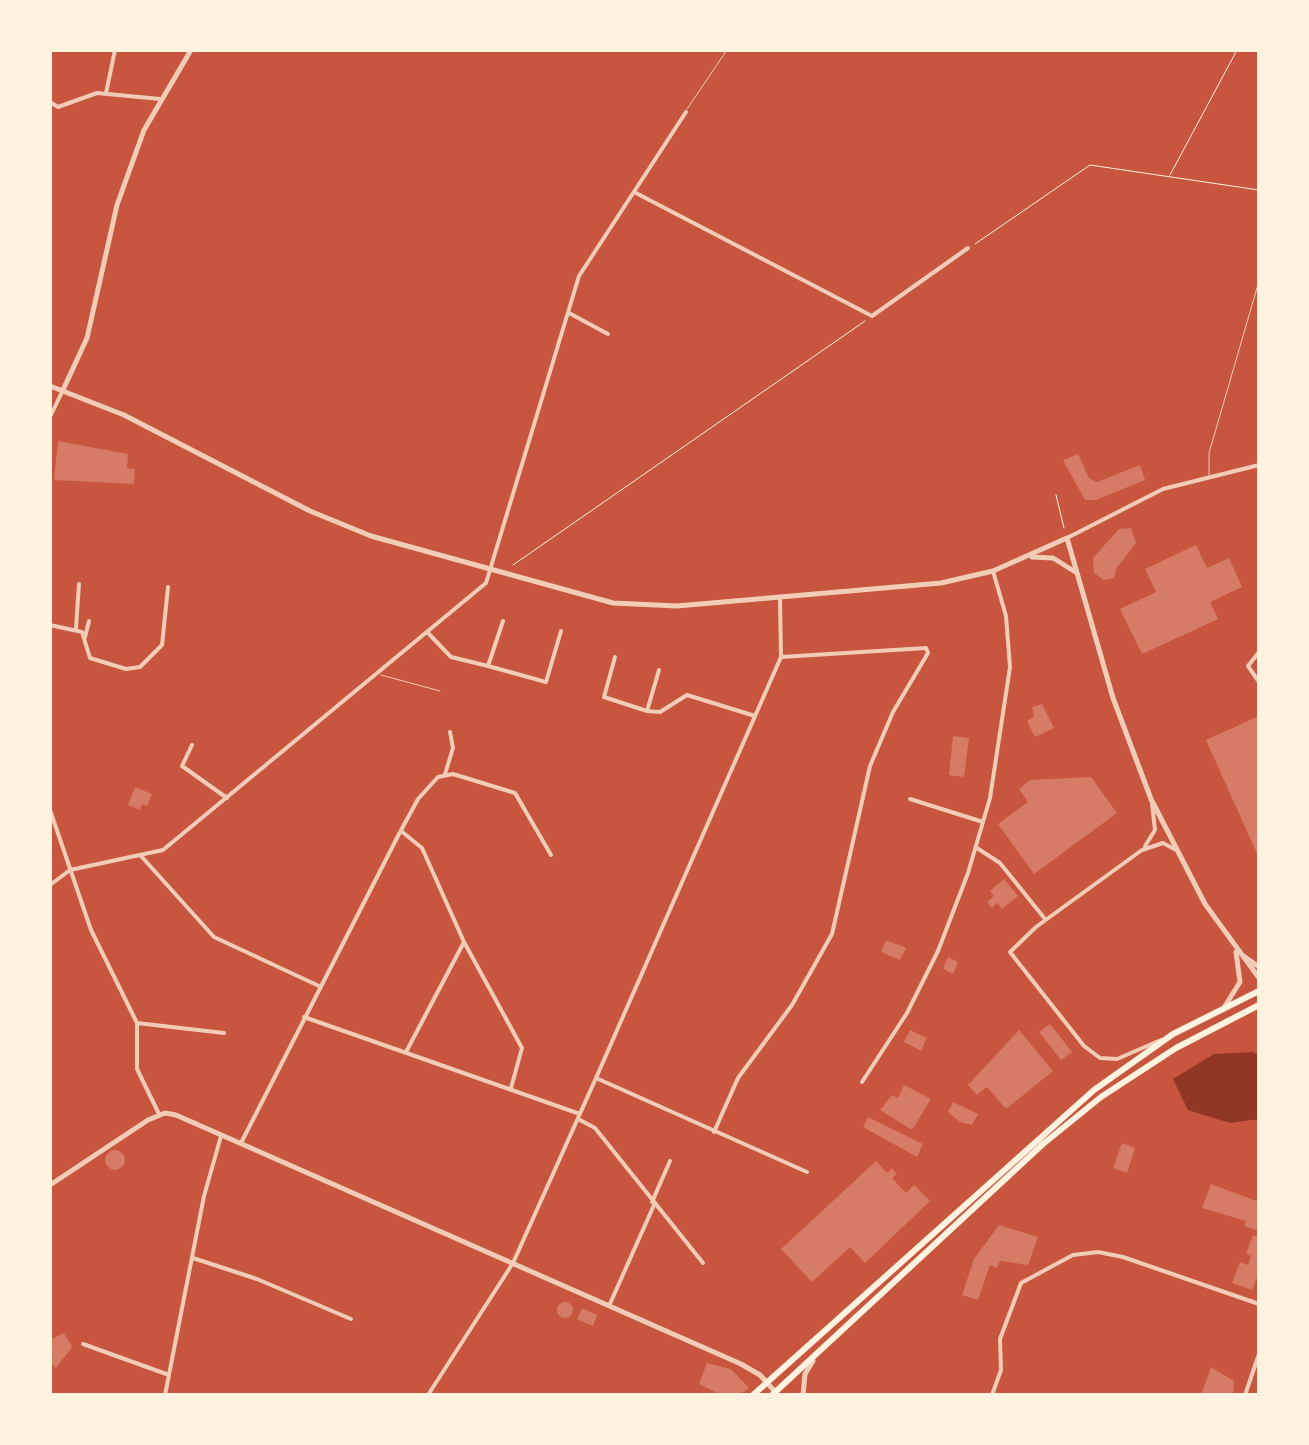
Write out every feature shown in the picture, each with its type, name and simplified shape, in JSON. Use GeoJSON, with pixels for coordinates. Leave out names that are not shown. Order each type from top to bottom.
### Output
{"type":"FeatureCollection","features":[{"type":"Feature","properties":{"kind":"main road"},"geometry":{"type":"LineString","coordinates":[[753,1395],[1035,1138],[1173,1034],[1259,991]]}},
{"type":"Feature","properties":{"kind":"main road"},"geometry":{"type":"LineString","coordinates":[[776,1394],[1043,1144],[1101,1096],[1176,1048],[1259,1005]]}},
{"type":"Feature","properties":{"kind":"street"},"geometry":{"type":"LineString","coordinates":[[106,94],[115,50]]}},
{"type":"Feature","properties":{"kind":"street"},"geometry":{"type":"LineString","coordinates":[[50,417],[86,338],[122,191],[160,99],[190,50]]}},
{"type":"Feature","properties":{"kind":"street"},"geometry":{"type":"LineString","coordinates":[[50,102],[58,107],[106,94],[160,99]]}},
{"type":"Feature","properties":{"kind":"street"},"geometry":{"type":"LineString","coordinates":[[50,885],[70,870],[163,850],[486,584],[583,268],[686,112]]}},
{"type":"Feature","properties":{"kind":"street"},"geometry":{"type":"LineString","coordinates":[[634,192],[872,316],[968,248]]}},
{"type":"Feature","properties":{"kind":"street"},"geometry":{"type":"LineString","coordinates":[[569,313],[608,334]]}},
{"type":"Feature","properties":{"kind":"street"},"geometry":{"type":"LineString","coordinates":[[50,386],[124,415],[310,511],[371,536],[590,600],[638,607],[780,599],[941,583],[1029,557],[1163,489],[1259,466]]}},
{"type":"Feature","properties":{"kind":"street"},"geometry":{"type":"LineString","coordinates":[[1067,538],[1113,698],[1151,799],[1176,850],[1235,949],[1259,978]]}},
{"type":"Feature","properties":{"kind":"street"},"geometry":{"type":"LineString","coordinates":[[1029,557],[1053,558],[1077,573]]}},
{"type":"Feature","properties":{"kind":"street"},"geometry":{"type":"LineString","coordinates":[[862,1082],[927,974],[983,822],[1001,745],[1010,667],[1006,616],[993,570]]}},
{"type":"Feature","properties":{"kind":"street"},"geometry":{"type":"LineString","coordinates":[[76,628],[79,584]]}},
{"type":"Feature","properties":{"kind":"street"},"geometry":{"type":"LineString","coordinates":[[89,621],[86,637],[90,658],[126,669],[140,668],[162,645],[168,587]]}},
{"type":"Feature","properties":{"kind":"street"},"geometry":{"type":"LineString","coordinates":[[428,1395],[513,1263],[596,1078],[782,657],[780,599]]}},
{"type":"Feature","properties":{"kind":"street"},"geometry":{"type":"LineString","coordinates":[[488,666],[502,621]]}},
{"type":"Feature","properties":{"kind":"street"},"geometry":{"type":"LineString","coordinates":[[50,625],[76,628],[86,637]]}},
{"type":"Feature","properties":{"kind":"street"},"geometry":{"type":"LineString","coordinates":[[428,633],[452,656],[546,682],[561,631]]}},
{"type":"Feature","properties":{"kind":"street"},"geometry":{"type":"LineString","coordinates":[[714,1132],[738,1078],[792,1005],[832,934],[870,766],[886,724],[928,653],[926,648],[782,657]]}},
{"type":"Feature","properties":{"kind":"street"},"geometry":{"type":"LineString","coordinates":[[1259,652],[1248,666],[1259,682]]}},
{"type":"Feature","properties":{"kind":"street"},"geometry":{"type":"LineString","coordinates":[[616,657],[604,697],[660,712],[687,696],[756,716]]}},
{"type":"Feature","properties":{"kind":"street"},"geometry":{"type":"LineString","coordinates":[[647,710],[659,670]]}},
{"type":"Feature","properties":{"kind":"street"},"geometry":{"type":"LineString","coordinates":[[240,1144],[418,799],[444,774],[453,748],[450,732]]}},
{"type":"Feature","properties":{"kind":"street"},"geometry":{"type":"LineString","coordinates":[[192,745],[182,766],[227,798]]}},
{"type":"Feature","properties":{"kind":"street"},"geometry":{"type":"LineString","coordinates":[[444,774],[515,793],[551,855]]}},
{"type":"Feature","properties":{"kind":"street"},"geometry":{"type":"LineString","coordinates":[[910,799],[983,822]]}},
{"type":"Feature","properties":{"kind":"street"},"geometry":{"type":"LineString","coordinates":[[1142,850],[1154,830],[1151,799]]}},
{"type":"Feature","properties":{"kind":"street"},"geometry":{"type":"LineString","coordinates":[[50,810],[90,930],[137,1022],[137,1069],[159,1114]]}},
{"type":"Feature","properties":{"kind":"street"},"geometry":{"type":"LineString","coordinates":[[401,831],[422,848],[464,942],[522,1048],[510,1088]]}},
{"type":"Feature","properties":{"kind":"street"},"geometry":{"type":"LineString","coordinates":[[1173,1034],[1117,1059],[1100,1058],[1084,1046],[1010,952],[1046,920],[1142,850],[1162,842],[1176,850]]}},
{"type":"Feature","properties":{"kind":"street"},"geometry":{"type":"LineString","coordinates":[[976,848],[1000,863],[1046,920]]}},
{"type":"Feature","properties":{"kind":"street"},"geometry":{"type":"LineString","coordinates":[[141,856],[214,937],[319,986]]}},
{"type":"Feature","properties":{"kind":"street"},"geometry":{"type":"LineString","coordinates":[[406,1052],[464,942]]}},
{"type":"Feature","properties":{"kind":"street"},"geometry":{"type":"LineString","coordinates":[[1235,949],[1259,967]]}},
{"type":"Feature","properties":{"kind":"street"},"geometry":{"type":"LineString","coordinates":[[1223,1008],[1240,982],[1235,949]]}},
{"type":"Feature","properties":{"kind":"street"},"geometry":{"type":"LineString","coordinates":[[304,1018],[510,1088],[579,1116],[595,1128],[703,1264]]}},
{"type":"Feature","properties":{"kind":"street"},"geometry":{"type":"LineString","coordinates":[[137,1022],[224,1033]]}},
{"type":"Feature","properties":{"kind":"street"},"geometry":{"type":"LineString","coordinates":[[596,1078],[808,1172]]}},
{"type":"Feature","properties":{"kind":"street"},"geometry":{"type":"LineString","coordinates":[[50,1185],[95,1150],[159,1114],[176,1115],[741,1364],[776,1394]]}},
{"type":"Feature","properties":{"kind":"street"},"geometry":{"type":"LineString","coordinates":[[166,1395],[221,1135]]}},
{"type":"Feature","properties":{"kind":"street"},"geometry":{"type":"LineString","coordinates":[[609,1306],[670,1161]]}},
{"type":"Feature","properties":{"kind":"street"},"geometry":{"type":"LineString","coordinates":[[992,1395],[1002,1362],[1000,1339],[1021,1284],[1073,1254],[1098,1252],[1123,1257],[1259,1304]]}},
{"type":"Feature","properties":{"kind":"street"},"geometry":{"type":"LineString","coordinates":[[193,1258],[351,1319]]}},
{"type":"Feature","properties":{"kind":"street"},"geometry":{"type":"LineString","coordinates":[[83,1344],[169,1375]]}},
{"type":"Feature","properties":{"kind":"street"},"geometry":{"type":"LineString","coordinates":[[1245,1395],[1259,1354]]}},
{"type":"Feature","properties":{"kind":"street"},"geometry":{"type":"LineString","coordinates":[[802,1395],[805,1374],[813,1360]]}},
{"type":"Feature","properties":{"kind":"lane"},"geometry":{"type":"LineString","coordinates":[[686,112],[727,50]]}},
{"type":"Feature","properties":{"kind":"lane"},"geometry":{"type":"LineString","coordinates":[[1209,475],[1209,453],[1259,281]]}},
{"type":"Feature","properties":{"kind":"lane"},"geometry":{"type":"LineString","coordinates":[[377,674],[440,691]]}},
{"type":"Feature","properties":{"kind":"path"},"geometry":{"type":"LineString","coordinates":[[1170,176],[1238,50]]}},
{"type":"Feature","properties":{"kind":"path"},"geometry":{"type":"LineString","coordinates":[[968,248],[1090,165],[1259,190]]}},
{"type":"Feature","properties":{"kind":"path"},"geometry":{"type":"LineString","coordinates":[[510,567],[872,316]]}},
{"type":"Feature","properties":{"kind":"path"},"geometry":{"type":"LineString","coordinates":[[1056,495],[1064,528]]}},
{"type":"Feature","properties":{"kind":"shaded area"},"geometry":{"type":"Polygon","coordinates":[[[1214,1054],[1259,1055],[1259,1119],[1230,1123],[1188,1110],[1173,1079],[1214,1054]]]}},
{"type":"Feature","properties":{"kind":"building"},"geometry":{"type":"Polygon","coordinates":[[[58,441],[128,454],[127,468],[135,469],[134,484],[54,480],[58,441]]]}},
{"type":"Feature","properties":{"kind":"building"},"geometry":{"type":"Polygon","coordinates":[[[1078,454],[1089,478],[1097,482],[1140,465],[1145,480],[1096,500],[1085,500],[1063,460],[1078,454]]]}},
{"type":"Feature","properties":{"kind":"building"},"geometry":{"type":"Polygon","coordinates":[[[1131,528],[1136,543],[1116,569],[1114,578],[1104,580],[1094,573],[1093,558],[1119,529],[1131,528]]]}},
{"type":"Feature","properties":{"kind":"building"},"geometry":{"type":"Polygon","coordinates":[[[1196,545],[1207,568],[1229,558],[1242,587],[1210,602],[1218,619],[1142,654],[1120,609],[1156,592],[1145,569],[1196,545]]]}},
{"type":"Feature","properties":{"kind":"building"},"geometry":{"type":"Polygon","coordinates":[[[1042,704],[1054,728],[1035,737],[1027,721],[1034,717],[1032,707],[1042,704]]]}},
{"type":"Feature","properties":{"kind":"building"},"geometry":{"type":"Polygon","coordinates":[[[1259,716],[1259,858],[1206,740],[1259,716]]]}},
{"type":"Feature","properties":{"kind":"building"},"geometry":{"type":"Polygon","coordinates":[[[953,736],[969,738],[964,777],[949,775],[953,736]]]}},
{"type":"Feature","properties":{"kind":"building"},"geometry":{"type":"Polygon","coordinates":[[[1091,777],[1117,813],[1034,874],[998,824],[1028,802],[1019,789],[1030,780],[1091,777]]]}},
{"type":"Feature","properties":{"kind":"building"},"geometry":{"type":"Polygon","coordinates":[[[135,787],[152,794],[147,806],[142,804],[140,810],[128,805],[135,787]]]}},
{"type":"Feature","properties":{"kind":"building"},"geometry":{"type":"Polygon","coordinates":[[[1004,879],[1018,896],[1002,909],[997,903],[992,908],[987,902],[994,896],[990,891],[1004,879]]]}},
{"type":"Feature","properties":{"kind":"building"},"geometry":{"type":"Polygon","coordinates":[[[886,940],[906,948],[900,960],[881,952],[886,940]]]}},
{"type":"Feature","properties":{"kind":"building"},"geometry":{"type":"Polygon","coordinates":[[[948,957],[958,962],[953,974],[943,969],[948,957]]]}},
{"type":"Feature","properties":{"kind":"building"},"geometry":{"type":"Polygon","coordinates":[[[1050,1024],[1072,1052],[1061,1060],[1039,1032],[1050,1024]]]}},
{"type":"Feature","properties":{"kind":"building"},"geometry":{"type":"Polygon","coordinates":[[[910,1030],[927,1038],[921,1051],[904,1042],[910,1030]]]}},
{"type":"Feature","properties":{"kind":"building"},"geometry":{"type":"Polygon","coordinates":[[[1019,1030],[1053,1071],[1006,1109],[987,1087],[977,1095],[968,1085],[1019,1030]]]}},
{"type":"Feature","properties":{"kind":"building"},"geometry":{"type":"Polygon","coordinates":[[[904,1085],[931,1099],[912,1130],[880,1110],[892,1095],[898,1098],[904,1085]]]}},
{"type":"Feature","properties":{"kind":"building"},"geometry":{"type":"Polygon","coordinates":[[[953,1102],[978,1114],[972,1125],[960,1122],[948,1112],[953,1102]]]}},
{"type":"Feature","properties":{"kind":"building"},"geometry":{"type":"Polygon","coordinates":[[[868,1117],[923,1144],[917,1157],[863,1127],[868,1117]]]}},
{"type":"Feature","properties":{"kind":"building"},"geometry":{"type":"Polygon","coordinates":[[[1122,1143],[1135,1148],[1127,1173],[1113,1168],[1122,1143]]]}},
{"type":"Feature","properties":{"kind":"building"},"geometry":{"type":"Polygon","coordinates":[[[115,1150],[125,1160],[115,1170],[105,1160],[115,1150]]]}},
{"type":"Feature","properties":{"kind":"building"},"geometry":{"type":"Polygon","coordinates":[[[876,1161],[887,1173],[892,1168],[897,1174],[892,1178],[906,1193],[914,1185],[930,1201],[865,1263],[850,1247],[812,1282],[781,1249],[876,1161]]]}},
{"type":"Feature","properties":{"kind":"building"},"geometry":{"type":"Polygon","coordinates":[[[1211,1184],[1259,1202],[1259,1231],[1244,1226],[1246,1221],[1202,1208],[1211,1184]]]}},
{"type":"Feature","properties":{"kind":"building"},"geometry":{"type":"Polygon","coordinates":[[[999,1225],[1038,1237],[1028,1265],[1000,1261],[997,1268],[990,1265],[978,1300],[962,1295],[974,1259],[999,1225]]]}},
{"type":"Feature","properties":{"kind":"building"},"geometry":{"type":"Polygon","coordinates":[[[1253,1235],[1259,1237],[1259,1272],[1252,1290],[1232,1283],[1240,1262],[1248,1265],[1251,1256],[1246,1254],[1253,1235]]]}},
{"type":"Feature","properties":{"kind":"building"},"geometry":{"type":"Polygon","coordinates":[[[565,1302],[573,1310],[565,1318],[557,1310],[565,1302]]]}},
{"type":"Feature","properties":{"kind":"building"},"geometry":{"type":"Polygon","coordinates":[[[582,1308],[597,1315],[593,1326],[577,1319],[582,1308]]]}},
{"type":"Feature","properties":{"kind":"building"},"geometry":{"type":"Polygon","coordinates":[[[64,1333],[72,1347],[56,1368],[50,1363],[50,1340],[64,1333]]]}},
{"type":"Feature","properties":{"kind":"building"},"geometry":{"type":"Polygon","coordinates":[[[707,1363],[731,1369],[749,1388],[738,1395],[721,1395],[699,1384],[707,1363]]]}},
{"type":"Feature","properties":{"kind":"building"},"geometry":{"type":"Polygon","coordinates":[[[1211,1367],[1234,1381],[1233,1395],[1201,1395],[1211,1367]]]}}]}
